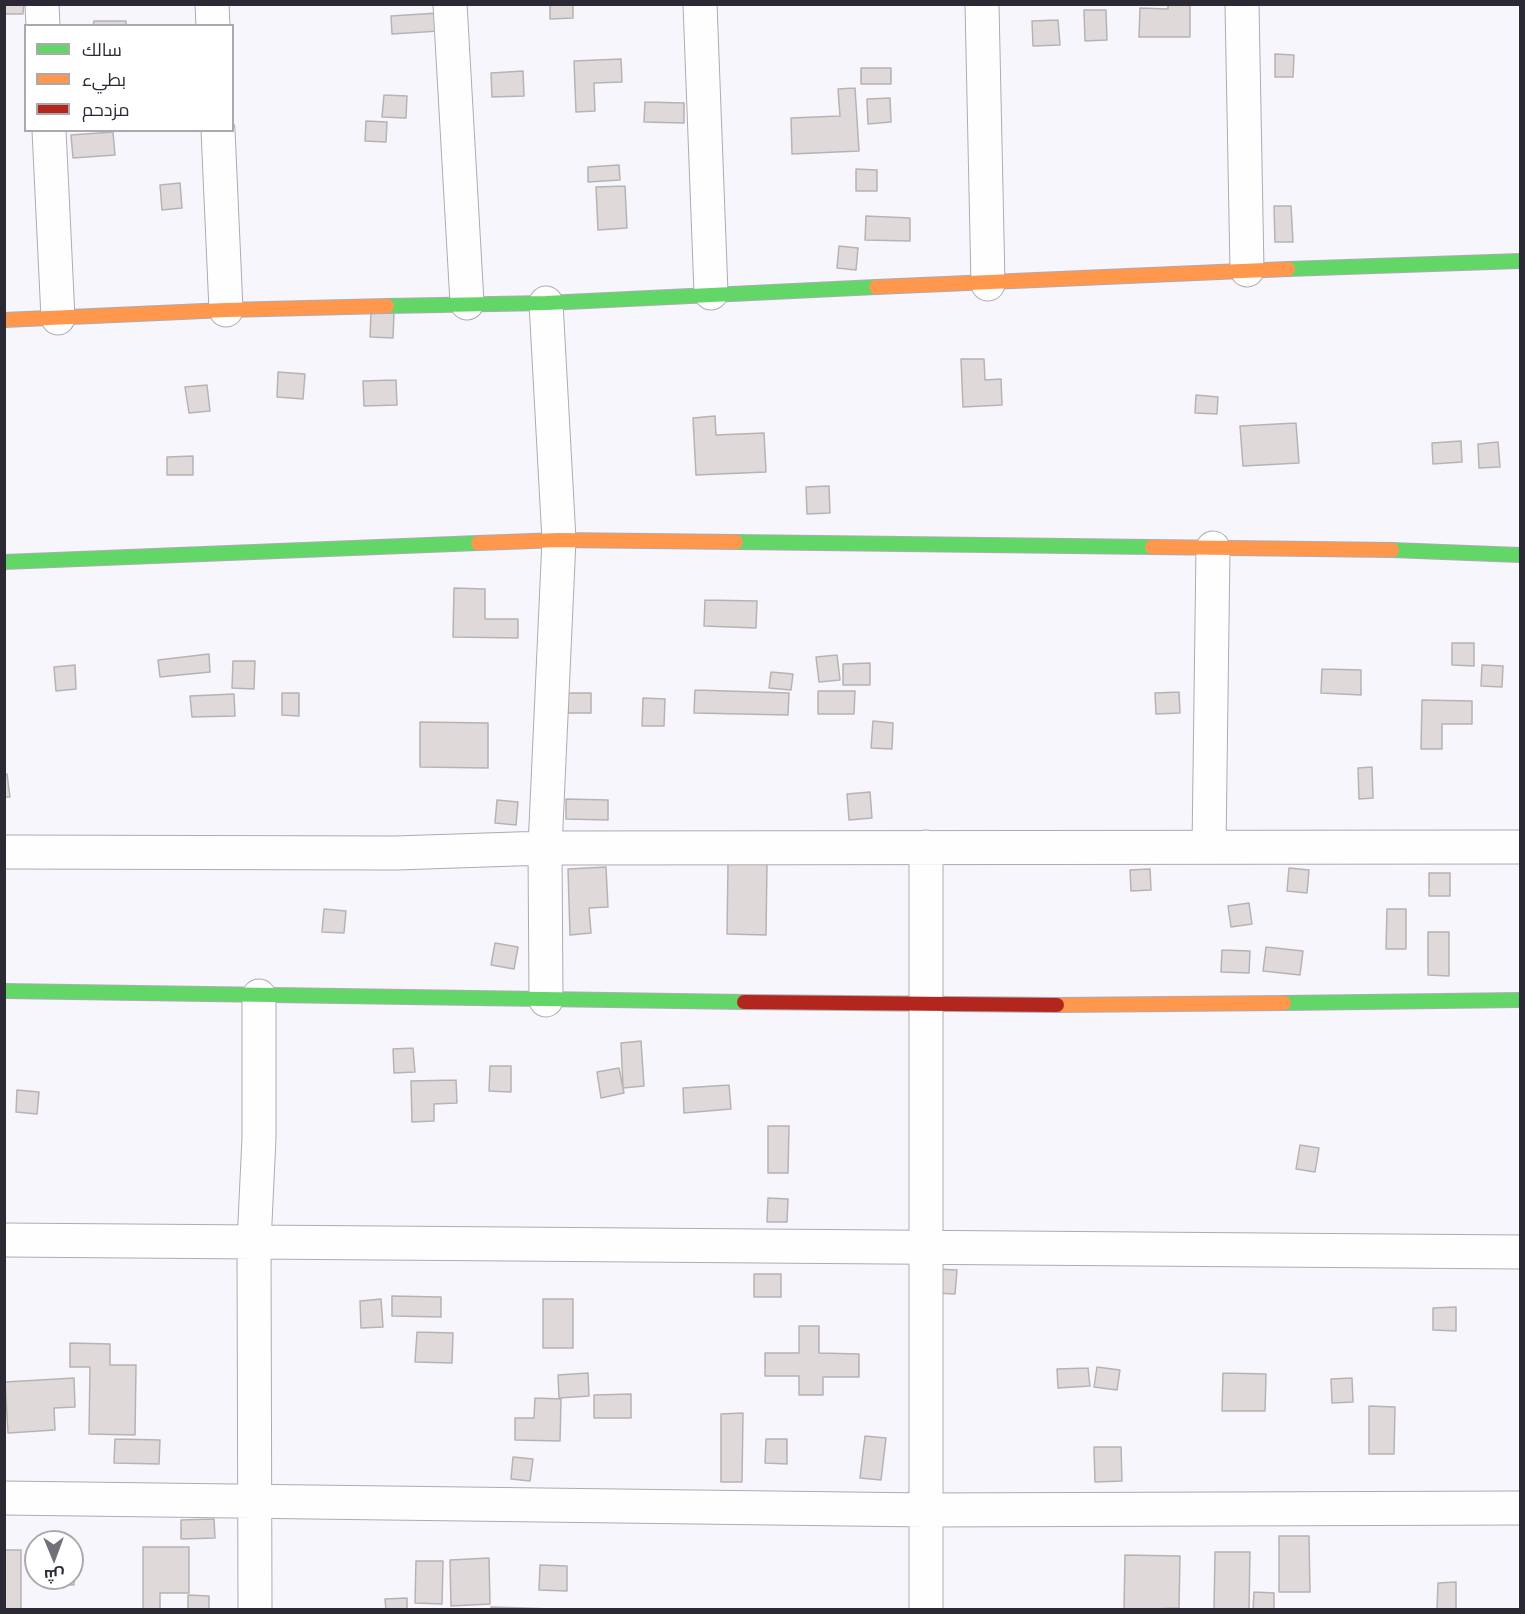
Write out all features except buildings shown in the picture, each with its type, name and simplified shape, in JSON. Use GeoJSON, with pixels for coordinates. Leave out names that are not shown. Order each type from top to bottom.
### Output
{"type":"FeatureCollection","features":[{"type":"Feature","properties":{"kind":"street"},"geometry":{"type":"LineString","coordinates":[[42,4],[44,24]]}},
{"type":"Feature","properties":{"kind":"street"},"geometry":{"type":"LineString","coordinates":[[212,4],[213,24]]}},
{"type":"Feature","properties":{"kind":"street"},"geometry":{"type":"LineString","coordinates":[[450,4],[467,303]]}},
{"type":"Feature","properties":{"kind":"street"},"geometry":{"type":"LineString","coordinates":[[700,4],[711,293]]}},
{"type":"Feature","properties":{"kind":"street"},"geometry":{"type":"LineString","coordinates":[[982,4],[988,284]]}},
{"type":"Feature","properties":{"kind":"street"},"geometry":{"type":"LineString","coordinates":[[1242,4],[1247,270]]}},
{"type":"Feature","properties":{"kind":"street"},"geometry":{"type":"LineString","coordinates":[[49,132],[58,318]]}},
{"type":"Feature","properties":{"kind":"street"},"geometry":{"type":"LineString","coordinates":[[218,132],[226,310]]}},
{"type":"Feature","properties":{"kind":"street"},"geometry":{"type":"LineString","coordinates":[[4,320],[226,310],[546,303],[711,293],[988,284],[1247,270],[1521,261]]}},
{"type":"Feature","properties":{"kind":"street"},"geometry":{"type":"LineString","coordinates":[[546,303],[559,540],[545,848],[546,1000]]}},
{"type":"Feature","properties":{"kind":"street"},"geometry":{"type":"LineString","coordinates":[[4,562],[559,540],[1422,550],[1521,555]]}},
{"type":"Feature","properties":{"kind":"street"},"geometry":{"type":"LineString","coordinates":[[1209,847],[1213,548]]}},
{"type":"Feature","properties":{"kind":"street"},"geometry":{"type":"LineString","coordinates":[[926,847],[926,1610]]}},
{"type":"Feature","properties":{"kind":"street"},"geometry":{"type":"LineString","coordinates":[[4,852],[396,853],[545,848],[1521,847]]}},
{"type":"Feature","properties":{"kind":"street"},"geometry":{"type":"LineString","coordinates":[[4,991],[927,1005],[1521,1000]]}},
{"type":"Feature","properties":{"kind":"street"},"geometry":{"type":"LineString","coordinates":[[255,1610],[254,1243],[259,1138],[259,996]]}},
{"type":"Feature","properties":{"kind":"street"},"geometry":{"type":"LineString","coordinates":[[4,1240],[1521,1252]]}},
{"type":"Feature","properties":{"kind":"street"},"geometry":{"type":"LineString","coordinates":[[4,1498],[926,1510],[1521,1508]]}},
{"type":"Feature","properties":{"kind":"traffic: fast"},"geometry":{"type":"LineString","coordinates":[[1288,269],[1520,261]]}},
{"type":"Feature","properties":{"kind":"traffic: fast"},"geometry":{"type":"LineString","coordinates":[[387,306],[546,303],[876,287]]}},
{"type":"Feature","properties":{"kind":"traffic: fast"},"geometry":{"type":"LineString","coordinates":[[736,542],[1152,547]]}},
{"type":"Feature","properties":{"kind":"traffic: fast"},"geometry":{"type":"LineString","coordinates":[[4,562],[478,543]]}},
{"type":"Feature","properties":{"kind":"traffic: fast"},"geometry":{"type":"LineString","coordinates":[[1392,550],[1520,555]]}},
{"type":"Feature","properties":{"kind":"traffic: fast"},"geometry":{"type":"LineString","coordinates":[[4,991],[744,1002]]}},
{"type":"Feature","properties":{"kind":"traffic: fast"},"geometry":{"type":"LineString","coordinates":[[1284,1003],[1520,1000]]}},
{"type":"Feature","properties":{"kind":"traffic: slow"},"geometry":{"type":"LineString","coordinates":[[876,287],[1288,269]]}},
{"type":"Feature","properties":{"kind":"traffic: slow"},"geometry":{"type":"LineString","coordinates":[[4,320],[226,310],[387,306]]}},
{"type":"Feature","properties":{"kind":"traffic: slow"},"geometry":{"type":"LineString","coordinates":[[478,543],[559,540],[736,542]]}},
{"type":"Feature","properties":{"kind":"traffic: slow"},"geometry":{"type":"LineString","coordinates":[[1152,547],[1392,550]]}},
{"type":"Feature","properties":{"kind":"traffic: slow"},"geometry":{"type":"LineString","coordinates":[[1057,1005],[1284,1003]]}},
{"type":"Feature","properties":{"kind":"traffic: jam"},"geometry":{"type":"LineString","coordinates":[[744,1002],[1057,1005]]}}]}
